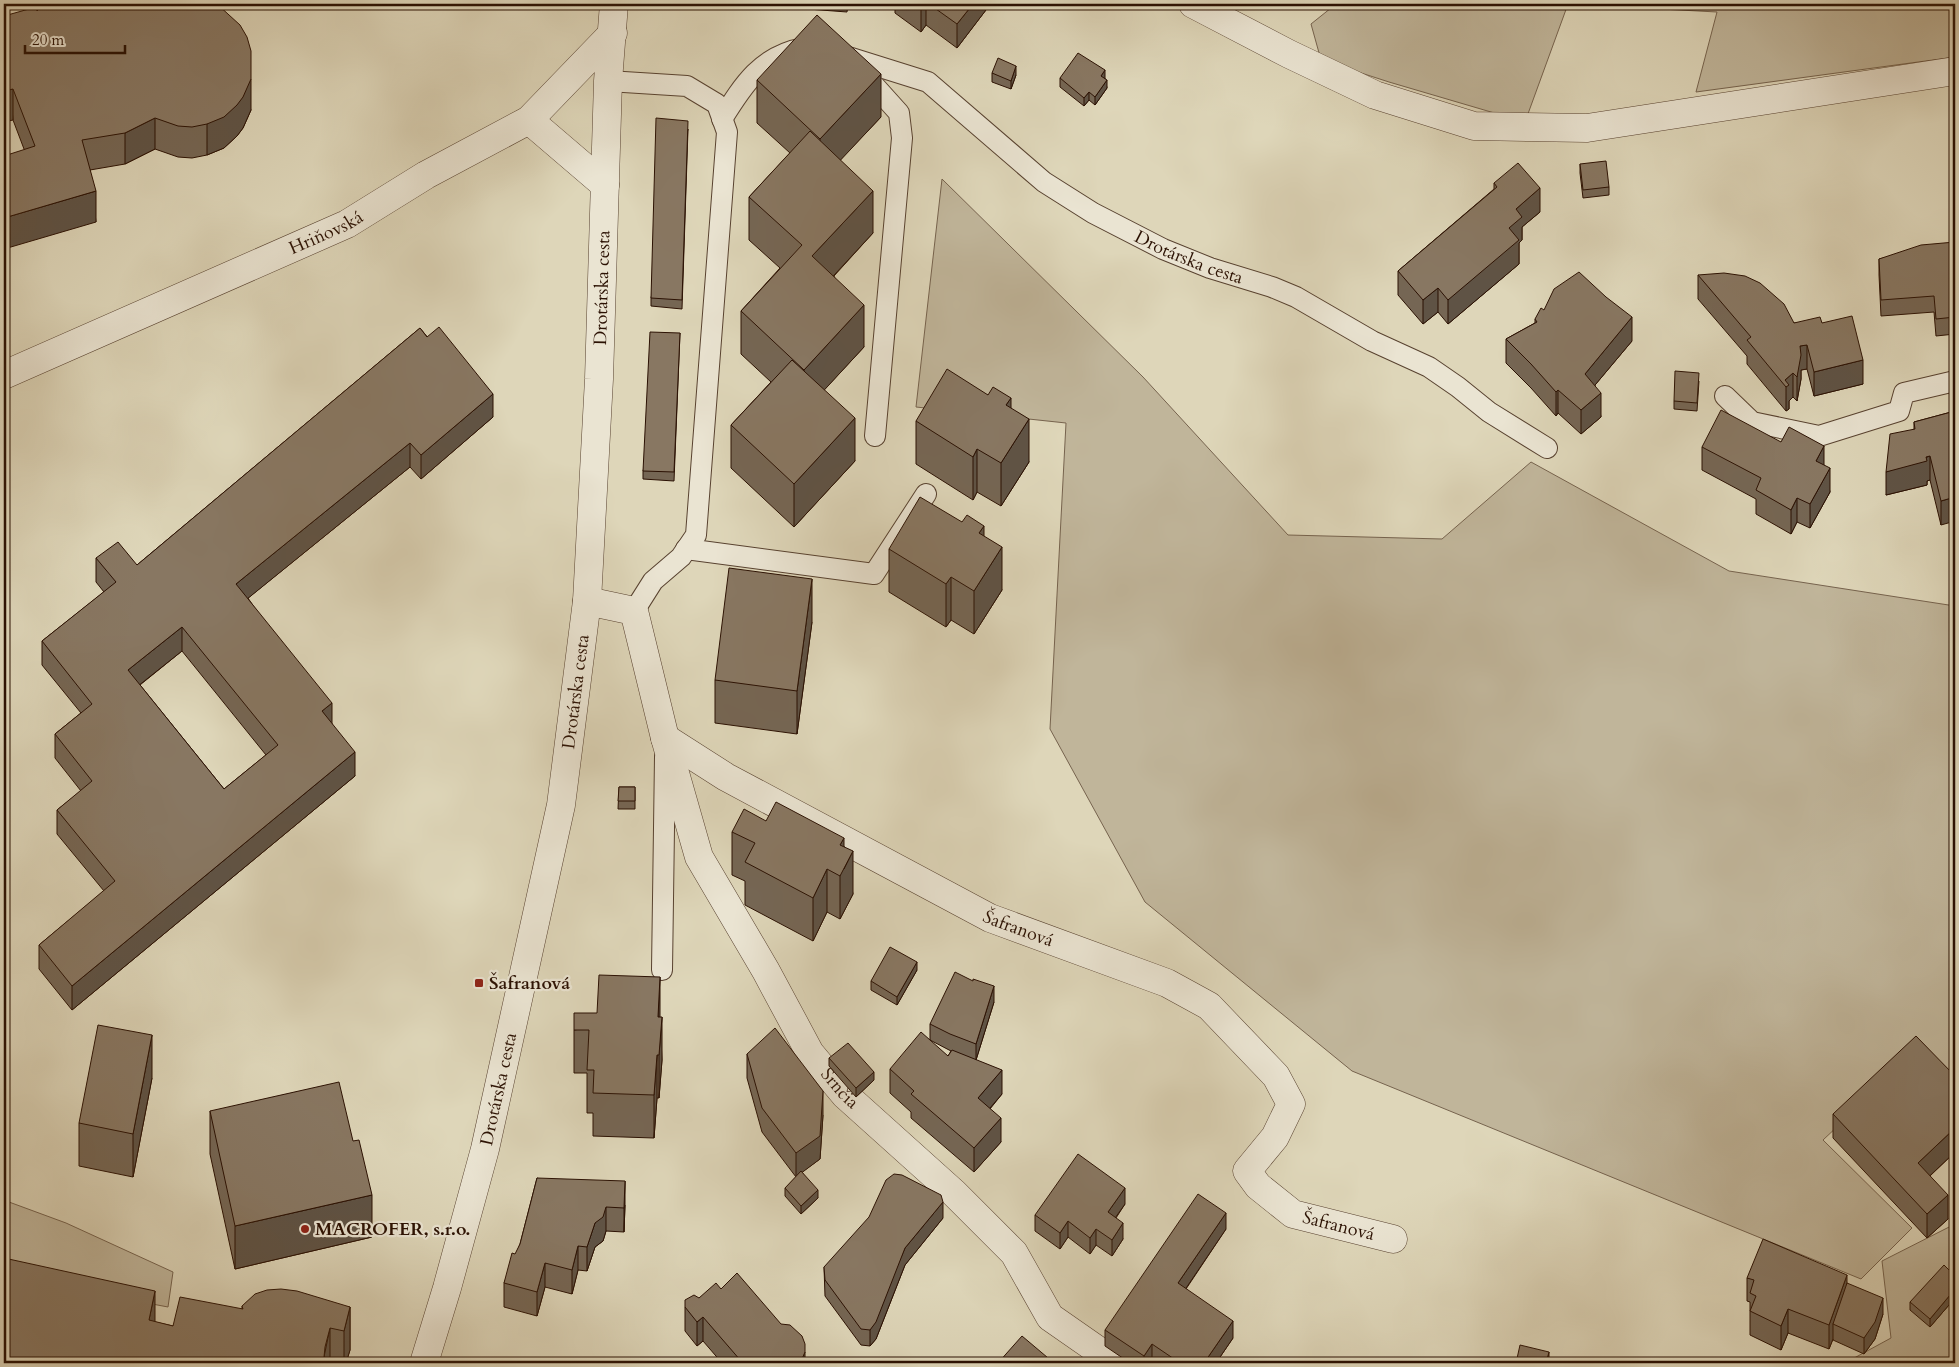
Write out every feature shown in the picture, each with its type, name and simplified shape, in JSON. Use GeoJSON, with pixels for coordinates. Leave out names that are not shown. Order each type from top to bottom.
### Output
{"type":"FeatureCollection","features":[{"type":"Feature","properties":{"kind":"street","name":"Drotárska cesta"},"geometry":{"type":"LineString","coordinates":[[424,1363],[485,1149],[561,804],[586,601],[599,378],[608,81],[614,4]]}},
{"type":"Feature","properties":{"kind":"street"},"geometry":{"type":"LineString","coordinates":[[1193,4],[1289,54],[1374,95],[1474,126],[1587,128],[1955,71]]}},
{"type":"Feature","properties":{"kind":"street","name":"Hriňovská"},"geometry":{"type":"LineString","coordinates":[[4,375],[347,224],[426,175],[529,120],[612,34]]}},
{"type":"Feature","properties":{"kind":"street"},"geometry":{"type":"LineString","coordinates":[[529,120],[605,185]]}},
{"type":"Feature","properties":{"kind":"street"},"geometry":{"type":"LineString","coordinates":[[586,601],[634,611],[665,738]]}},
{"type":"Feature","properties":{"kind":"street","name":"Šafranová"},"geometry":{"type":"LineString","coordinates":[[665,738],[726,777],[990,918],[1167,983],[1209,1006],[1276,1076],[1291,1104],[1275,1137],[1247,1171],[1258,1186],[1293,1214],[1393,1239]]}},
{"type":"Feature","properties":{"kind":"street","name":"Srnčia"},"geometry":{"type":"LineString","coordinates":[[665,738],[699,856],[766,971],[810,1053],[845,1095],[954,1193],[1014,1253],[1050,1317],[1116,1363]]}},
{"type":"Feature","properties":{"kind":"lane"},"geometry":{"type":"LineString","coordinates":[[722,119],[742,86],[764,65],[787,51],[816,46],[840,55],[867,76],[899,112],[902,138],[875,436]]}},
{"type":"Feature","properties":{"kind":"lane","name":"Drotárska cesta"},"geometry":{"type":"LineString","coordinates":[[840,55],[928,82],[1044,182],[1093,213],[1163,249],[1210,268],[1272,287],[1296,297],[1372,341],[1429,367],[1489,412],[1548,448]]}},
{"type":"Feature","properties":{"kind":"lane"},"geometry":{"type":"LineString","coordinates":[[608,81],[687,86],[717,104],[727,132],[696,535],[681,557],[654,581],[634,611]]}},
{"type":"Feature","properties":{"kind":"lane"},"geometry":{"type":"LineString","coordinates":[[1725,396],[1752,422],[1819,436],[1898,411],[1904,393],[1955,381]]}},
{"type":"Feature","properties":{"kind":"lane"},"geometry":{"type":"LineString","coordinates":[[686,549],[874,574],[926,494]]}},
{"type":"Feature","properties":{"kind":"lane"},"geometry":{"type":"LineString","coordinates":[[662,970],[665,738]]}},
{"type":"Feature","properties":{"kind":"shaded area"},"geometry":{"type":"Polygon","coordinates":[[[1336,4],[1568,4],[1525,122],[1321,60],[1311,24],[1336,4]]]}},
{"type":"Feature","properties":{"kind":"shaded area"},"geometry":{"type":"Polygon","coordinates":[[[1568,4],[1955,4],[1955,57],[1696,92],[1717,12],[1568,4]]]}},
{"type":"Feature","properties":{"kind":"shaded area"},"geometry":{"type":"Polygon","coordinates":[[[942,179],[1143,377],[1288,535],[1442,539],[1531,462],[1729,571],[1955,606],[1955,1090],[1918,1051],[1823,1140],[1912,1228],[1861,1279],[1352,1071],[1145,902],[1050,729],[1066,423],[916,407],[942,179]]]}},
{"type":"Feature","properties":{"kind":"shaded area"},"geometry":{"type":"Polygon","coordinates":[[[9,1202],[66,1223],[173,1272],[168,1307],[4,1276],[4,1233],[9,1202]]]}},
{"type":"Feature","properties":{"kind":"shaded area"},"geometry":{"type":"Polygon","coordinates":[[[1955,1224],[1955,1363],[1845,1363],[1891,1338],[1882,1261],[1955,1224]]]}},
{"type":"Feature","properties":{"kind":"building"},"geometry":{"type":"Polygon","coordinates":[[[44,4],[217,4],[240,25],[247,37],[251,51],[251,79],[237,105],[224,117],[207,124],[192,127],[178,126],[155,118],[125,133],[82,140],[96,191],[4,218],[4,156],[35,146],[13,89],[4,91],[4,16],[36,7],[37,11],[44,4]]]}},
{"type":"Feature","properties":{"kind":"building"},"geometry":{"type":"Polygon","coordinates":[[[915,4],[924,4],[921,8],[915,4]]]}},
{"type":"Feature","properties":{"kind":"building"},"geometry":{"type":"Polygon","coordinates":[[[929,4],[973,4],[957,24],[929,4]]]}},
{"type":"Feature","properties":{"kind":"building"},"geometry":{"type":"Polygon","coordinates":[[[817,15],[881,74],[820,139],[757,80],[817,15]]]}},
{"type":"Feature","properties":{"kind":"building"},"geometry":{"type":"Polygon","coordinates":[[[1078,53],[1105,70],[1101,76],[1107,80],[1095,97],[1089,92],[1084,98],[1060,78],[1078,53]]]}},
{"type":"Feature","properties":{"kind":"building"},"geometry":{"type":"Polygon","coordinates":[[[998,58],[1016,66],[1011,81],[992,73],[998,58]]]}},
{"type":"Feature","properties":{"kind":"building"},"geometry":{"type":"Polygon","coordinates":[[[656,118],[688,121],[682,300],[651,298],[656,118]]]}},
{"type":"Feature","properties":{"kind":"building"},"geometry":{"type":"Polygon","coordinates":[[[810,131],[873,191],[812,256],[864,305],[804,370],[741,311],[802,245],[749,197],[810,131]]]}},
{"type":"Feature","properties":{"kind":"building"},"geometry":{"type":"Polygon","coordinates":[[[1606,161],[1609,187],[1583,190],[1580,164],[1606,161]]]}},
{"type":"Feature","properties":{"kind":"building"},"geometry":{"type":"Polygon","coordinates":[[[1518,163],[1540,188],[1516,209],[1522,217],[1509,228],[1519,240],[1448,300],[1438,288],[1423,300],[1398,271],[1497,187],[1494,183],[1518,163]]]}},
{"type":"Feature","properties":{"kind":"building"},"geometry":{"type":"Polygon","coordinates":[[[1955,242],[1955,317],[1936,319],[1934,296],[1881,300],[1879,259],[1921,245],[1955,242]]]}},
{"type":"Feature","properties":{"kind":"building"},"geometry":{"type":"Polygon","coordinates":[[[1579,272],[1606,297],[1632,317],[1585,374],[1601,393],[1581,410],[1558,390],[1556,392],[1506,339],[1537,322],[1535,319],[1541,308],[1544,310],[1554,289],[1579,272]]]}},
{"type":"Feature","properties":{"kind":"building"},"geometry":{"type":"Polygon","coordinates":[[[1724,273],[1745,276],[1760,283],[1784,304],[1794,323],[1820,317],[1822,323],[1852,316],[1863,360],[1814,372],[1807,345],[1800,346],[1801,355],[1797,377],[1793,373],[1785,380],[1789,385],[1786,387],[1747,340],[1751,337],[1698,275],[1724,273]]]}},
{"type":"Feature","properties":{"kind":"building"},"geometry":{"type":"Polygon","coordinates":[[[439,327],[493,394],[421,455],[410,443],[236,584],[332,703],[322,711],[355,752],[72,986],[39,945],[115,881],[57,810],[92,781],[55,734],[92,704],[42,641],[116,582],[96,558],[118,542],[137,565],[420,328],[427,337],[439,327]],[[182,627],[128,670],[224,789],[278,745],[182,627]]]}},
{"type":"Feature","properties":{"kind":"building"},"geometry":{"type":"Polygon","coordinates":[[[650,332],[680,333],[674,472],[643,471],[650,332]]]}},
{"type":"Feature","properties":{"kind":"building"},"geometry":{"type":"Polygon","coordinates":[[[792,360],[855,418],[794,484],[731,425],[792,360]]]}},
{"type":"Feature","properties":{"kind":"building"},"geometry":{"type":"Polygon","coordinates":[[[947,369],[988,395],[993,387],[1011,398],[1006,405],[1029,419],[1001,463],[977,449],[973,457],[916,421],[947,369]]]}},
{"type":"Feature","properties":{"kind":"building"},"geometry":{"type":"Polygon","coordinates":[[[1675,371],[1699,373],[1697,403],[1674,401],[1675,371]]]}},
{"type":"Feature","properties":{"kind":"building"},"geometry":{"type":"Polygon","coordinates":[[[1721,410],[1781,442],[1789,427],[1824,446],[1816,461],[1830,468],[1810,504],[1797,498],[1791,510],[1756,490],[1761,478],[1702,447],[1721,410]]]}},
{"type":"Feature","properties":{"kind":"building"},"geometry":{"type":"Polygon","coordinates":[[[1955,411],[1955,497],[1941,501],[1930,456],[1926,457],[1927,461],[1886,472],[1890,434],[1915,429],[1914,422],[1955,411]]]}},
{"type":"Feature","properties":{"kind":"building"},"geometry":{"type":"Polygon","coordinates":[[[920,497],[962,522],[967,515],[984,526],[979,533],[1002,547],[974,591],[951,577],[946,584],[889,549],[920,497]]]}},
{"type":"Feature","properties":{"kind":"building"},"geometry":{"type":"Polygon","coordinates":[[[729,568],[812,579],[797,691],[715,680],[729,568]]]}},
{"type":"Feature","properties":{"kind":"building"},"geometry":{"type":"Polygon","coordinates":[[[619,787],[635,787],[635,801],[618,801],[619,787]]]}},
{"type":"Feature","properties":{"kind":"building"},"geometry":{"type":"Polygon","coordinates":[[[776,802],[844,838],[840,845],[853,851],[840,876],[827,869],[813,898],[745,862],[755,843],[732,832],[744,809],[766,821],[776,802]]]}},
{"type":"Feature","properties":{"kind":"building"},"geometry":{"type":"Polygon","coordinates":[[[890,947],[917,962],[897,997],[871,981],[890,947]]]}},
{"type":"Feature","properties":{"kind":"building"},"geometry":{"type":"Polygon","coordinates":[[[955,972],[973,981],[973,979],[994,986],[976,1044],[930,1024],[955,972]]]}},
{"type":"Feature","properties":{"kind":"building"},"geometry":{"type":"Polygon","coordinates":[[[599,975],[660,977],[658,1017],[662,1017],[654,1095],[593,1093],[594,1070],[587,1070],[589,1030],[574,1030],[574,1013],[597,1013],[599,975]]]}},
{"type":"Feature","properties":{"kind":"building"},"geometry":{"type":"Polygon","coordinates":[[[98,1025],[152,1035],[133,1134],[79,1123],[98,1025]]]}},
{"type":"Feature","properties":{"kind":"building"},"geometry":{"type":"Polygon","coordinates":[[[775,1028],[823,1091],[820,1136],[796,1153],[762,1108],[747,1054],[775,1028]]]}},
{"type":"Feature","properties":{"kind":"building"},"geometry":{"type":"Polygon","coordinates":[[[921,1032],[948,1056],[952,1050],[1002,1070],[978,1098],[1001,1118],[974,1148],[911,1094],[914,1091],[890,1069],[921,1032]]]}},
{"type":"Feature","properties":{"kind":"building"},"geometry":{"type":"Polygon","coordinates":[[[1916,1036],[1955,1076],[1955,1128],[1918,1163],[1948,1195],[1927,1214],[1833,1114],[1916,1036]]]}},
{"type":"Feature","properties":{"kind":"building"},"geometry":{"type":"Polygon","coordinates":[[[848,1043],[874,1072],[856,1088],[829,1058],[848,1043]]]}},
{"type":"Feature","properties":{"kind":"building"},"geometry":{"type":"Polygon","coordinates":[[[339,1082],[353,1141],[359,1140],[372,1195],[235,1226],[210,1111],[339,1082]]]}},
{"type":"Feature","properties":{"kind":"building"},"geometry":{"type":"Polygon","coordinates":[[[1078,1154],[1125,1188],[1108,1212],[1123,1223],[1112,1240],[1096,1229],[1090,1238],[1068,1221],[1060,1233],[1035,1215],[1078,1154]]]}},
{"type":"Feature","properties":{"kind":"building"},"geometry":{"type":"Polygon","coordinates":[[[801,1171],[818,1190],[801,1206],[785,1188],[801,1171]]]}},
{"type":"Feature","properties":{"kind":"building"},"geometry":{"type":"Polygon","coordinates":[[[894,1174],[902,1175],[941,1195],[943,1202],[905,1248],[876,1322],[870,1330],[861,1329],[825,1280],[824,1267],[869,1217],[886,1180],[894,1174]]]}},
{"type":"Feature","properties":{"kind":"building"},"geometry":{"type":"Polygon","coordinates":[[[537,1178],[625,1181],[624,1208],[606,1207],[603,1217],[595,1223],[587,1247],[578,1246],[572,1270],[545,1263],[537,1292],[504,1283],[512,1253],[515,1254],[520,1244],[537,1178]]]}},
{"type":"Feature","properties":{"kind":"building"},"geometry":{"type":"Polygon","coordinates":[[[1198,1194],[1226,1213],[1178,1283],[1233,1321],[1204,1363],[1180,1363],[1152,1344],[1144,1356],[1105,1330],[1198,1194]]]}},
{"type":"Feature","properties":{"kind":"building"},"geometry":{"type":"Polygon","coordinates":[[[1763,1239],[1847,1275],[1829,1325],[1788,1309],[1781,1326],[1750,1311],[1756,1296],[1750,1293],[1754,1280],[1747,1278],[1763,1239]]]}},
{"type":"Feature","properties":{"kind":"building"},"geometry":{"type":"Polygon","coordinates":[[[4,1258],[155,1291],[149,1320],[173,1326],[180,1297],[243,1309],[242,1306],[255,1294],[267,1290],[281,1289],[297,1291],[350,1307],[344,1331],[330,1328],[325,1347],[324,1357],[337,1361],[337,1363],[4,1363],[4,1258]]]}},
{"type":"Feature","properties":{"kind":"building"},"geometry":{"type":"Polygon","coordinates":[[[1944,1265],[1955,1276],[1955,1289],[1930,1319],[1910,1302],[1944,1265]]]}},
{"type":"Feature","properties":{"kind":"building"},"geometry":{"type":"Polygon","coordinates":[[[737,1273],[781,1324],[790,1325],[802,1336],[805,1352],[799,1363],[738,1363],[741,1361],[703,1317],[697,1322],[685,1307],[685,1300],[694,1295],[699,1298],[716,1283],[721,1289],[737,1273]]]}},
{"type":"Feature","properties":{"kind":"building"},"geometry":{"type":"Polygon","coordinates":[[[1847,1283],[1883,1298],[1875,1322],[1864,1338],[1833,1324],[1847,1283]]]}},
{"type":"Feature","properties":{"kind":"building"},"geometry":{"type":"Polygon","coordinates":[[[1022,1336],[1054,1363],[998,1363],[1022,1336]]]}},
{"type":"Feature","properties":{"kind":"building"},"geometry":{"type":"Polygon","coordinates":[[[1520,1345],[1549,1352],[1546,1363],[1516,1363],[1520,1345]]]}},
{"type":"Feature","properties":{"kind":"place","name":"Šafranová"},"geometry":{"type":"Point","coordinates":[479,983]}},
{"type":"Feature","properties":{"kind":"place","name":"MACROFER, s.r.o."},"geometry":{"type":"Point","coordinates":[305,1229]}}]}
